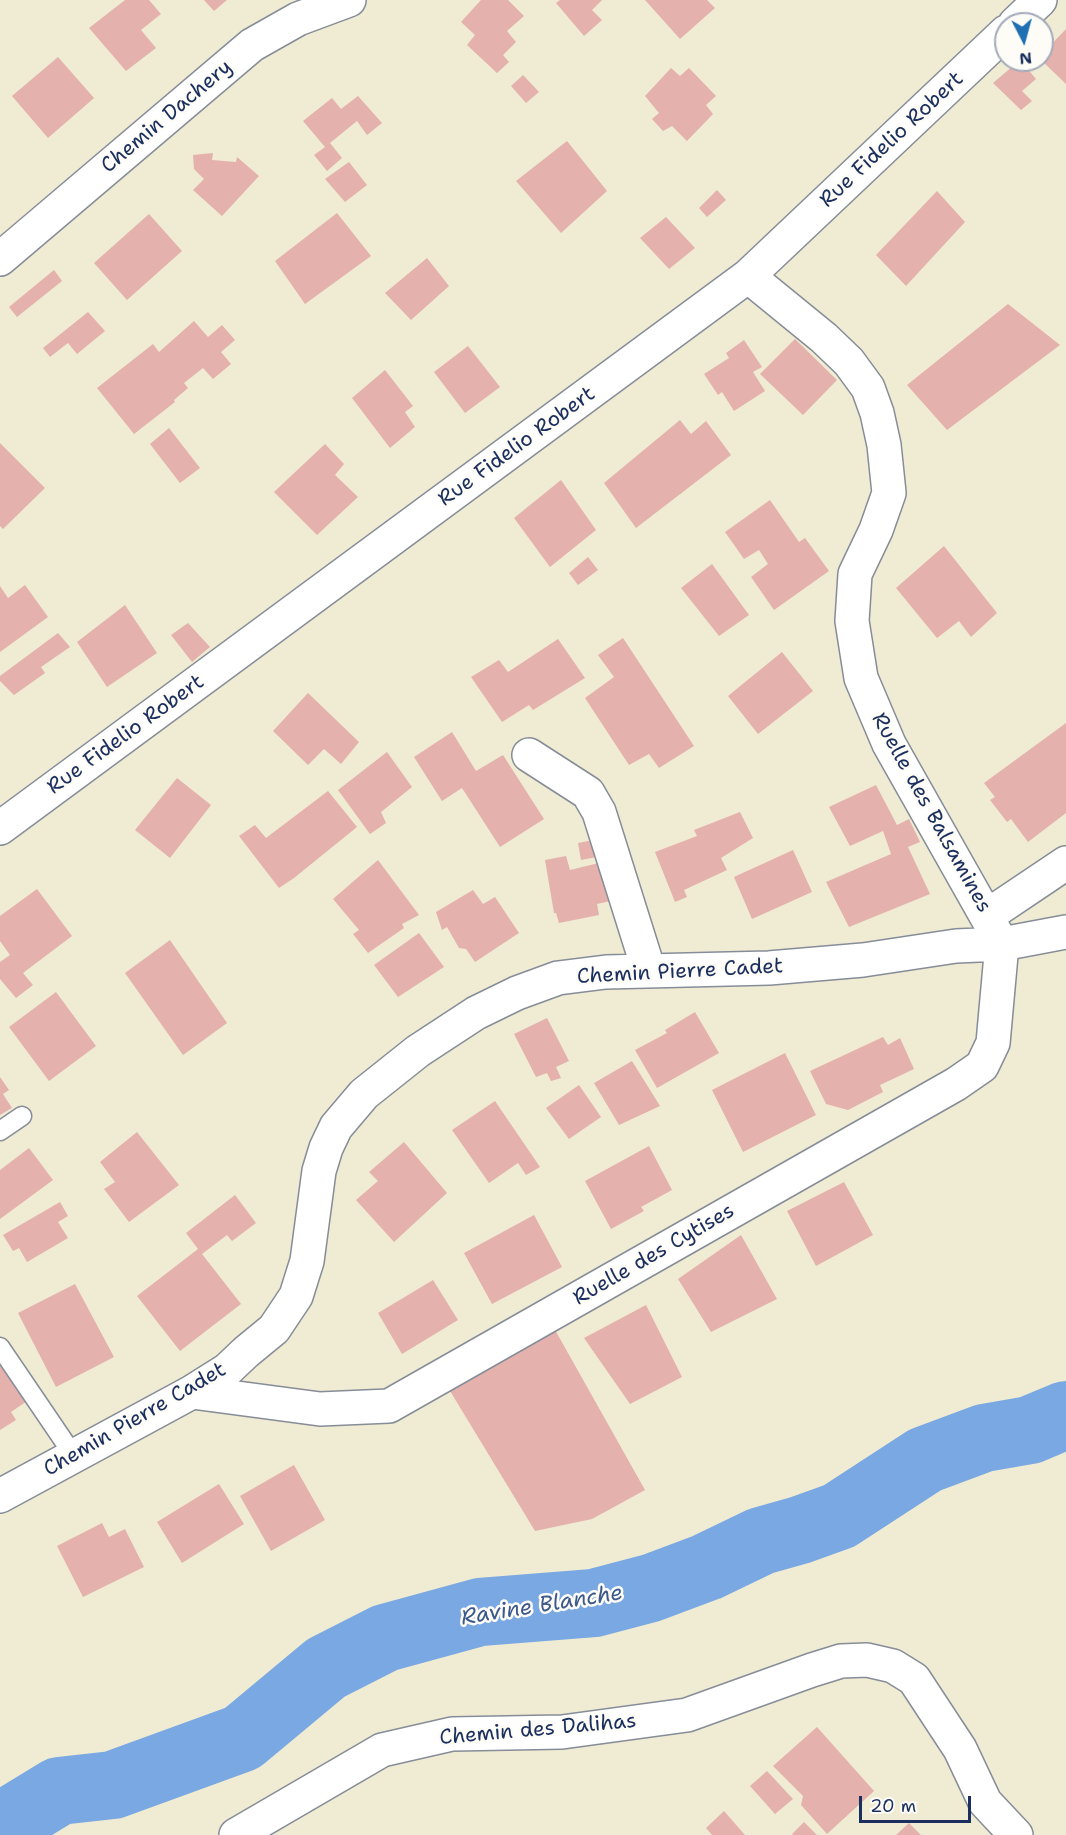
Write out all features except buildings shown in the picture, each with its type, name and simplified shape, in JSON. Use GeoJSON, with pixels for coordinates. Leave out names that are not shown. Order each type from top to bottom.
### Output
{"type":"FeatureCollection","features":[{"type":"Feature","properties":{"kind":"street","name":"Chemin Dachery"},"geometry":{"type":"LineString","coordinates":[[0,259],[252,45],[298,20],[349,0]]}},
{"type":"Feature","properties":{"kind":"street"},"geometry":{"type":"LineString","coordinates":[[1028,12],[1040,0]]}},
{"type":"Feature","properties":{"kind":"street","name":"Rue Fidelio Robert"},"geometry":{"type":"LineString","coordinates":[[0,828],[748,276],[994,43]]}},
{"type":"Feature","properties":{"kind":"street","name":"Ruelle des Balsamines"},"geometry":{"type":"LineString","coordinates":[[748,276],[824,338],[849,362],[868,388],[877,413],[884,445],[889,493],[876,530],[855,574],[852,621],[861,678],[889,744],[995,930]]}},
{"type":"Feature","properties":{"kind":"street"},"geometry":{"type":"LineString","coordinates":[[529,755],[588,793],[599,812],[649,971]]}},
{"type":"Feature","properties":{"kind":"street"},"geometry":{"type":"LineString","coordinates":[[995,930],[1066,863]]}},
{"type":"Feature","properties":{"kind":"street","name":"Chemin Pierre Cadet"},"geometry":{"type":"LineString","coordinates":[[0,1496],[192,1392],[227,1370],[274,1329],[296,1296],[307,1261],[319,1171],[336,1127],[364,1094],[418,1051],[476,1013],[517,993],[558,978],[606,972],[769,968],[863,960],[956,946],[995,930],[1066,932]]}},
{"type":"Feature","properties":{"kind":"street","name":"Ruelle des Cytises"},"geometry":{"type":"LineString","coordinates":[[192,1392],[320,1409],[389,1406],[946,1089],[982,1066],[993,1043],[995,930]]}},
{"type":"Feature","properties":{"kind":"street","name":"Chemin des Dalihas"},"geometry":{"type":"LineString","coordinates":[[236,1835],[382,1750],[452,1734],[562,1732],[687,1715],[812,1670],[841,1661],[867,1659],[893,1666],[914,1679],[960,1749],[985,1802],[1017,1835]]}},
{"type":"Feature","properties":{"kind":"lane"},"geometry":{"type":"LineString","coordinates":[[0,1131],[22,1116]]}},
{"type":"Feature","properties":{"kind":"lane"},"geometry":{"type":"LineString","coordinates":[[0,1347],[74,1456]]}},
{"type":"Feature","properties":{"kind":"waterway","name":"Ravine Blanche"},"geometry":{"type":"LineString","coordinates":[[0,1832],[18,1816],[59,1791],[113,1785],[242,1738],[326,1668],[385,1638],[480,1612],[594,1603],[651,1588],[707,1567],[761,1541],[839,1516],[925,1460],[984,1438],[1030,1430],[1066,1415]]}}]}
